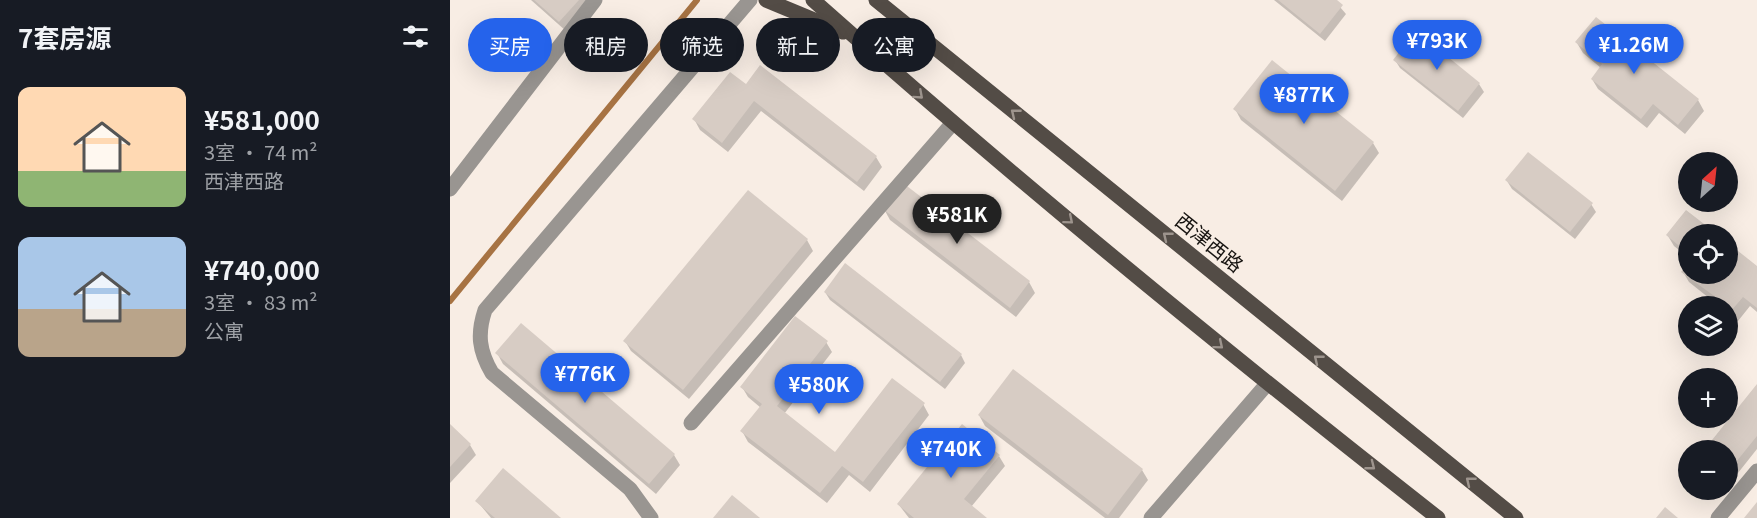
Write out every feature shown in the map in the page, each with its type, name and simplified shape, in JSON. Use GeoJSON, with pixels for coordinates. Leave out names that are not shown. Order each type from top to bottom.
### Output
{"type":"FeatureCollection","features":[{"type":"Feature","properties":{"kind":"main road"},"geometry":{"type":"LineString","coordinates":[[766,0],[852,35]]}},
{"type":"Feature","properties":{"kind":"main road"},"geometry":{"type":"LineString","coordinates":[[813,0],[852,34]]}},
{"type":"Feature","properties":{"kind":"main road","name":"西津西路"},"geometry":{"type":"LineString","coordinates":[[876,0],[1516,518]]}},
{"type":"Feature","properties":{"kind":"main road"},"geometry":{"type":"LineString","coordinates":[[894,72],[952,124],[1267,384],[1438,518]]}},
{"type":"Feature","properties":{"kind":"street"},"geometry":{"type":"LineString","coordinates":[[450,189],[595,0]]}},
{"type":"Feature","properties":{"kind":"street"},"geometry":{"type":"LineString","coordinates":[[651,518],[630,489],[492,373],[483,359],[479,342],[480,326],[485,310],[750,0]]}},
{"type":"Feature","properties":{"kind":"street"},"geometry":{"type":"LineString","coordinates":[[691,423],[952,124]]}},
{"type":"Feature","properties":{"kind":"street"},"geometry":{"type":"LineString","coordinates":[[1151,518],[1267,384]]}},
{"type":"Feature","properties":{"kind":"street"},"geometry":{"type":"LineString","coordinates":[[1718,518],[1757,471]]}},
{"type":"Feature","properties":{"kind":"building"},"geometry":{"type":"Polygon","coordinates":[[[534,0],[579,0],[559,22],[534,0]]]}},
{"type":"Feature","properties":{"kind":"building"},"geometry":{"type":"Polygon","coordinates":[[[1278,0],[1337,0],[1343,5],[1320,34],[1278,0]]]}},
{"type":"Feature","properties":{"kind":"building"},"geometry":{"type":"Polygon","coordinates":[[[1596,17],[1699,99],[1678,125],[1653,104],[1641,119],[1591,79],[1602,64],[1575,42],[1596,17]]]}},
{"type":"Feature","properties":{"kind":"building"},"geometry":{"type":"Polygon","coordinates":[[[1416,31],[1480,83],[1458,111],[1393,60],[1416,31]]]}},
{"type":"Feature","properties":{"kind":"building"},"geometry":{"type":"Polygon","coordinates":[[[1272,60],[1374,142],[1335,191],[1233,109],[1272,60]]]}},
{"type":"Feature","properties":{"kind":"building"},"geometry":{"type":"Polygon","coordinates":[[[756,70],[769,72],[877,156],[857,182],[754,101],[722,143],[692,119],[730,72],[746,84],[756,70]]]}},
{"type":"Feature","properties":{"kind":"building"},"geometry":{"type":"Polygon","coordinates":[[[1528,152],[1593,203],[1570,232],[1505,180],[1528,152]]]}},
{"type":"Feature","properties":{"kind":"building"},"geometry":{"type":"Polygon","coordinates":[[[903,183],[1030,281],[1010,308],[883,209],[903,183]]]}},
{"type":"Feature","properties":{"kind":"building"},"geometry":{"type":"Polygon","coordinates":[[[748,190],[808,239],[683,390],[623,341],[748,190]]]}},
{"type":"Feature","properties":{"kind":"building"},"geometry":{"type":"Polygon","coordinates":[[[1684,212],[1689,212],[1704,224],[1678,224],[1678,245],[1666,235],[1684,212]]]}},
{"type":"Feature","properties":{"kind":"building"},"geometry":{"type":"Polygon","coordinates":[[[1738,251],[1757,266],[1757,308],[1743,297],[1738,303],[1738,296],[1714,296],[1698,284],[1738,284],[1738,251]]]}},
{"type":"Feature","properties":{"kind":"building"},"geometry":{"type":"Polygon","coordinates":[[[845,263],[962,354],[940,382],[824,292],[845,263]]]}},
{"type":"Feature","properties":{"kind":"building"},"geometry":{"type":"Polygon","coordinates":[[[795,316],[828,341],[777,406],[835,452],[892,378],[925,403],[863,482],[842,466],[820,493],[740,431],[762,404],[740,387],[795,316]]]}},
{"type":"Feature","properties":{"kind":"building"},"geometry":{"type":"Polygon","coordinates":[[[521,323],[675,454],[649,484],[495,353],[521,323]]]}},
{"type":"Feature","properties":{"kind":"building"},"geometry":{"type":"Polygon","coordinates":[[[1013,369],[1143,469],[1108,515],[978,415],[1013,369]]]}},
{"type":"Feature","properties":{"kind":"building"},"geometry":{"type":"Polygon","coordinates":[[[1757,384],[1757,436],[1738,460],[1738,440],[1712,440],[1722,428],[1738,428],[1738,408],[1757,384]]]}},
{"type":"Feature","properties":{"kind":"building"},"geometry":{"type":"Polygon","coordinates":[[[450,424],[471,444],[450,467],[450,424]]]}},
{"type":"Feature","properties":{"kind":"building"},"geometry":{"type":"Polygon","coordinates":[[[962,424],[1000,455],[964,499],[987,518],[914,518],[897,504],[962,424]]]}},
{"type":"Feature","properties":{"kind":"building"},"geometry":{"type":"Polygon","coordinates":[[[503,468],[561,518],[495,518],[475,501],[503,468]]]}},
{"type":"Feature","properties":{"kind":"building"},"geometry":{"type":"Polygon","coordinates":[[[732,495],[760,518],[713,518],[732,495]]]}},
{"type":"Feature","properties":{"kind":"building"},"geometry":{"type":"Polygon","coordinates":[[[1757,502],[1757,518],[1744,518],[1757,502]]]}},
{"type":"Feature","properties":{"kind":"building"},"geometry":{"type":"Polygon","coordinates":[[[1665,507],[1678,518],[1656,518],[1665,507]]]}},
{"type":"Feature","properties":{"kind":"waterway"},"geometry":{"type":"LineString","coordinates":[[450,301],[697,0]]}}]}
